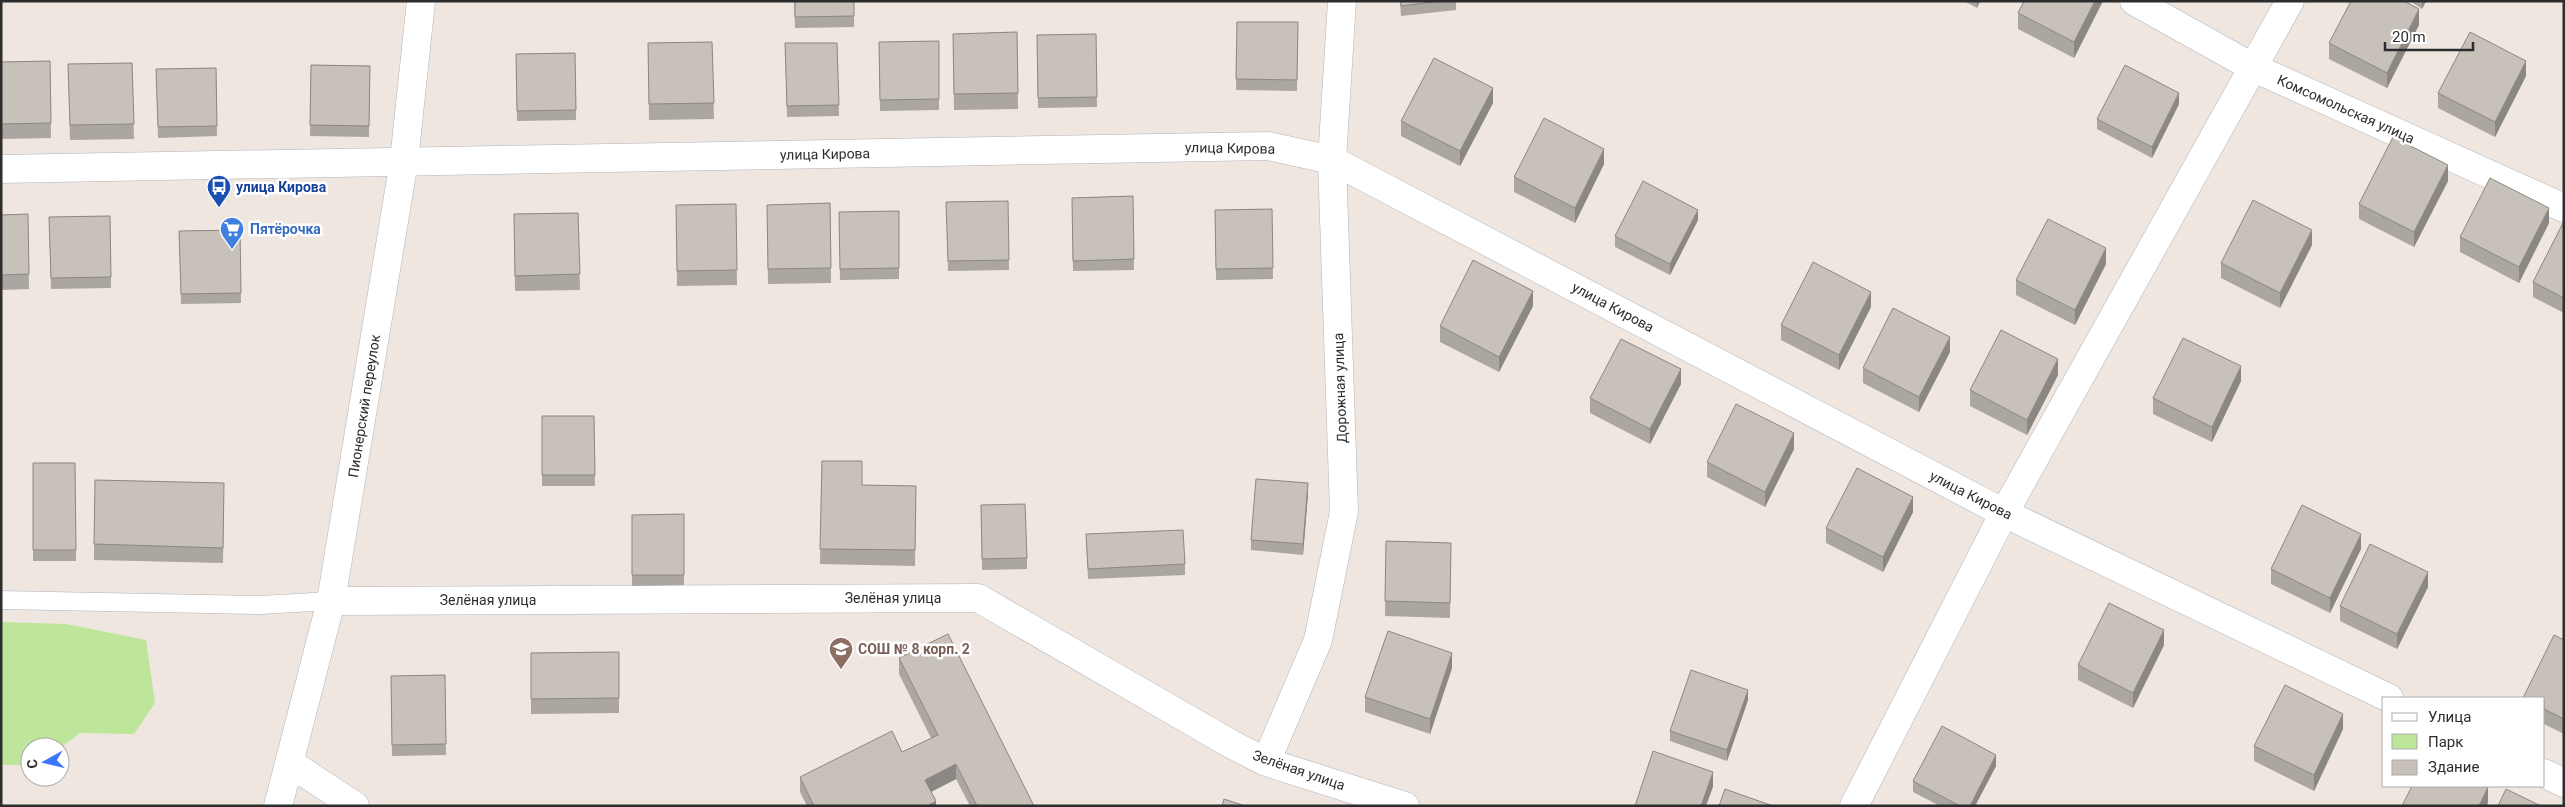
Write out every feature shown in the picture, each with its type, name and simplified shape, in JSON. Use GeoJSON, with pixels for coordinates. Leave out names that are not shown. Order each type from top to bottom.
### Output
{"type":"FeatureCollection","features":[{"type":"Feature","properties":{"kind":"street","name":"Пионерский переулок"},"geometry":{"type":"LineString","coordinates":[[278,806],[331,601],[404,161],[420,1]]}},
{"type":"Feature","properties":{"kind":"street","name":"Дорожная улица"},"geometry":{"type":"LineString","coordinates":[[1266,762],[1318,640],[1344,512],[1332,160],[1342,1]]}},
{"type":"Feature","properties":{"kind":"street","name":"Комсомольская улица"},"geometry":{"type":"LineString","coordinates":[[2134,1],[2254,68],[2564,208]]}},
{"type":"Feature","properties":{"kind":"street"},"geometry":{"type":"LineString","coordinates":[[1854,806],[2004,513],[2290,1]]}},
{"type":"Feature","properties":{"kind":"street","name":"улица Кирова"},"geometry":{"type":"LineString","coordinates":[[1,169],[1268,146],[1332,160],[2004,513],[2387,697]]}},
{"type":"Feature","properties":{"kind":"street","name":"Зелёная улица"},"geometry":{"type":"LineString","coordinates":[[331,601],[978,598],[1230,744],[1266,762],[1405,806]]}},
{"type":"Feature","properties":{"kind":"street"},"geometry":{"type":"LineString","coordinates":[[290,763],[355,806]]}},
{"type":"Feature","properties":{"kind":"street"},"geometry":{"type":"LineString","coordinates":[[2545,774],[2564,783]]}},
{"type":"Feature","properties":{"kind":"lane"},"geometry":{"type":"LineString","coordinates":[[1,600],[260,605],[331,601]]}},
{"type":"Feature","properties":{"kind":"green space"},"geometry":{"type":"Polygon","coordinates":[[[1,622],[66,624],[146,640],[155,703],[134,734],[80,733],[70,740],[70,737],[20,737],[20,765],[1,765],[1,622]]]}},
{"type":"Feature","properties":{"kind":"building"},"geometry":{"type":"Polygon","coordinates":[[[795,1],[854,1],[854,16],[795,17],[795,1]]]}},
{"type":"Feature","properties":{"kind":"building"},"geometry":{"type":"Polygon","coordinates":[[[1401,1],[1440,1],[1401,6],[1401,1]]]}},
{"type":"Feature","properties":{"kind":"building"},"geometry":{"type":"Polygon","coordinates":[[[2024,1],[2095,1],[2074,42],[2018,13],[2024,1]]]}},
{"type":"Feature","properties":{"kind":"building"},"geometry":{"type":"Polygon","coordinates":[[[2351,1],[2404,1],[2419,9],[2387,73],[2329,43],[2351,1]]]}},
{"type":"Feature","properties":{"kind":"building"},"geometry":{"type":"Polygon","coordinates":[[[1237,22],[1298,22],[1297,80],[1236,79],[1237,22]]]}},
{"type":"Feature","properties":{"kind":"building"},"geometry":{"type":"Polygon","coordinates":[[[1017,32],[1018,93],[954,94],[953,34],[1017,32]]]}},
{"type":"Feature","properties":{"kind":"building"},"geometry":{"type":"Polygon","coordinates":[[[2470,32],[2526,61],[2495,122],[2438,93],[2470,32]]]}},
{"type":"Feature","properties":{"kind":"building"},"geometry":{"type":"Polygon","coordinates":[[[1096,34],[1097,97],[1038,98],[1037,35],[1096,34]]]}},
{"type":"Feature","properties":{"kind":"building"},"geometry":{"type":"Polygon","coordinates":[[[939,41],[939,99],[880,100],[879,42],[939,41]]]}},
{"type":"Feature","properties":{"kind":"building"},"geometry":{"type":"Polygon","coordinates":[[[712,42],[714,103],[649,104],[648,43],[712,42]]]}},
{"type":"Feature","properties":{"kind":"building"},"geometry":{"type":"Polygon","coordinates":[[[785,43],[837,43],[839,105],[787,106],[785,43]]]}},
{"type":"Feature","properties":{"kind":"building"},"geometry":{"type":"Polygon","coordinates":[[[575,53],[576,110],[517,111],[516,54],[575,53]]]}},
{"type":"Feature","properties":{"kind":"building"},"geometry":{"type":"Polygon","coordinates":[[[1434,58],[1493,88],[1460,151],[1401,121],[1434,58]]]}},
{"type":"Feature","properties":{"kind":"building"},"geometry":{"type":"Polygon","coordinates":[[[50,61],[51,123],[1,124],[1,62],[50,61]]]}},
{"type":"Feature","properties":{"kind":"building"},"geometry":{"type":"Polygon","coordinates":[[[132,63],[134,124],[70,125],[68,64],[132,63]]]}},
{"type":"Feature","properties":{"kind":"building"},"geometry":{"type":"Polygon","coordinates":[[[311,65],[370,66],[369,126],[310,125],[311,65]]]}},
{"type":"Feature","properties":{"kind":"building"},"geometry":{"type":"Polygon","coordinates":[[[2125,65],[2179,93],[2152,147],[2097,119],[2125,65]]]}},
{"type":"Feature","properties":{"kind":"building"},"geometry":{"type":"Polygon","coordinates":[[[216,68],[217,126],[158,127],[156,69],[216,68]]]}},
{"type":"Feature","properties":{"kind":"building"},"geometry":{"type":"Polygon","coordinates":[[[1544,118],[1604,149],[1575,208],[1514,177],[1544,118]]]}},
{"type":"Feature","properties":{"kind":"building"},"geometry":{"type":"Polygon","coordinates":[[[2393,137],[2448,165],[2414,232],[2359,204],[2393,137]]]}},
{"type":"Feature","properties":{"kind":"building"},"geometry":{"type":"Polygon","coordinates":[[[2490,178],[2549,208],[2519,267],[2460,237],[2490,178]]]}},
{"type":"Feature","properties":{"kind":"building"},"geometry":{"type":"Polygon","coordinates":[[[1643,181],[1698,210],[1670,264],[1615,236],[1643,181]]]}},
{"type":"Feature","properties":{"kind":"building"},"geometry":{"type":"Polygon","coordinates":[[[1133,196],[1134,259],[1073,261],[1072,198],[1133,196]]]}},
{"type":"Feature","properties":{"kind":"building"},"geometry":{"type":"Polygon","coordinates":[[[2253,200],[2312,230],[2280,293],[2221,263],[2253,200]]]}},
{"type":"Feature","properties":{"kind":"building"},"geometry":{"type":"Polygon","coordinates":[[[1008,201],[1009,260],[948,261],[946,202],[1008,201]]]}},
{"type":"Feature","properties":{"kind":"building"},"geometry":{"type":"Polygon","coordinates":[[[830,203],[831,268],[768,269],[767,205],[830,203]]]}},
{"type":"Feature","properties":{"kind":"building"},"geometry":{"type":"Polygon","coordinates":[[[736,204],[737,270],[677,271],[676,205],[736,204]]]}},
{"type":"Feature","properties":{"kind":"building"},"geometry":{"type":"Polygon","coordinates":[[[1272,209],[1273,268],[1216,269],[1215,210],[1272,209]]]}},
{"type":"Feature","properties":{"kind":"building"},"geometry":{"type":"Polygon","coordinates":[[[899,211],[899,268],[840,269],[839,212],[899,211]]]}},
{"type":"Feature","properties":{"kind":"building"},"geometry":{"type":"Polygon","coordinates":[[[578,213],[580,274],[515,276],[514,214],[578,213]]]}},
{"type":"Feature","properties":{"kind":"building"},"geometry":{"type":"Polygon","coordinates":[[[28,214],[29,274],[1,275],[1,215],[28,214]]]}},
{"type":"Feature","properties":{"kind":"building"},"geometry":{"type":"Polygon","coordinates":[[[110,216],[111,277],[51,278],[49,217],[110,216]]]}},
{"type":"Feature","properties":{"kind":"building"},"geometry":{"type":"Polygon","coordinates":[[[2048,219],[2106,248],[2075,310],[2016,280],[2048,219]]]}},
{"type":"Feature","properties":{"kind":"building"},"geometry":{"type":"Polygon","coordinates":[[[2564,221],[2564,298],[2533,282],[2564,221]]]}},
{"type":"Feature","properties":{"kind":"building"},"geometry":{"type":"Polygon","coordinates":[[[240,230],[241,293],[181,294],[179,231],[240,230]]]}},
{"type":"Feature","properties":{"kind":"building"},"geometry":{"type":"Polygon","coordinates":[[[1473,260],[1533,291],[1499,357],[1440,326],[1473,260]]]}},
{"type":"Feature","properties":{"kind":"building"},"geometry":{"type":"Polygon","coordinates":[[[1813,262],[1871,292],[1839,355],[1781,325],[1813,262]]]}},
{"type":"Feature","properties":{"kind":"building"},"geometry":{"type":"Polygon","coordinates":[[[1893,308],[1950,337],[1919,397],[1863,368],[1893,308]]]}},
{"type":"Feature","properties":{"kind":"building"},"geometry":{"type":"Polygon","coordinates":[[[2001,330],[2058,359],[2027,420],[1970,390],[2001,330]]]}},
{"type":"Feature","properties":{"kind":"building"},"geometry":{"type":"Polygon","coordinates":[[[2183,338],[2241,366],[2212,427],[2153,398],[2183,338]]]}},
{"type":"Feature","properties":{"kind":"building"},"geometry":{"type":"Polygon","coordinates":[[[1621,339],[1681,369],[1650,429],[1590,398],[1621,339]]]}},
{"type":"Feature","properties":{"kind":"building"},"geometry":{"type":"Polygon","coordinates":[[[1736,404],[1794,433],[1765,492],[1707,462],[1736,404]]]}},
{"type":"Feature","properties":{"kind":"building"},"geometry":{"type":"Polygon","coordinates":[[[542,416],[594,416],[595,475],[542,475],[542,416]]]}},
{"type":"Feature","properties":{"kind":"building"},"geometry":{"type":"Polygon","coordinates":[[[822,461],[862,461],[862,485],[916,486],[915,550],[820,549],[822,461]]]}},
{"type":"Feature","properties":{"kind":"building"},"geometry":{"type":"Polygon","coordinates":[[[33,463],[75,463],[76,550],[33,550],[33,463]]]}},
{"type":"Feature","properties":{"kind":"building"},"geometry":{"type":"Polygon","coordinates":[[[1857,468],[1913,497],[1883,557],[1826,528],[1857,468]]]}},
{"type":"Feature","properties":{"kind":"building"},"geometry":{"type":"Polygon","coordinates":[[[1256,479],[1308,483],[1303,544],[1251,540],[1256,479]]]}},
{"type":"Feature","properties":{"kind":"building"},"geometry":{"type":"Polygon","coordinates":[[[95,480],[224,483],[223,548],[94,544],[95,480]]]}},
{"type":"Feature","properties":{"kind":"building"},"geometry":{"type":"Polygon","coordinates":[[[1025,504],[1027,558],[982,559],[981,505],[1025,504]]]}},
{"type":"Feature","properties":{"kind":"building"},"geometry":{"type":"Polygon","coordinates":[[[2302,505],[2361,534],[2330,598],[2271,569],[2302,505]]]}},
{"type":"Feature","properties":{"kind":"building"},"geometry":{"type":"Polygon","coordinates":[[[684,514],[684,575],[632,575],[632,515],[684,514]]]}},
{"type":"Feature","properties":{"kind":"building"},"geometry":{"type":"Polygon","coordinates":[[[1183,530],[1185,564],[1088,569],[1086,534],[1183,530]]]}},
{"type":"Feature","properties":{"kind":"building"},"geometry":{"type":"Polygon","coordinates":[[[1386,541],[1451,543],[1450,603],[1385,601],[1386,541]]]}},
{"type":"Feature","properties":{"kind":"building"},"geometry":{"type":"Polygon","coordinates":[[[2370,544],[2428,572],[2397,634],[2340,606],[2370,544]]]}},
{"type":"Feature","properties":{"kind":"building"},"geometry":{"type":"Polygon","coordinates":[[[2109,603],[2164,630],[2133,693],[2078,665],[2109,603]]]}},
{"type":"Feature","properties":{"kind":"building"},"geometry":{"type":"Polygon","coordinates":[[[1388,631],[1452,653],[1430,719],[1365,697],[1388,631]]]}},
{"type":"Feature","properties":{"kind":"building"},"geometry":{"type":"Polygon","coordinates":[[[948,634],[1034,806],[977,806],[956,764],[925,780],[936,801],[927,806],[814,806],[800,777],[892,731],[902,752],[938,735],[899,658],[948,634]]]}},
{"type":"Feature","properties":{"kind":"building"},"geometry":{"type":"Polygon","coordinates":[[[2554,635],[2564,640],[2564,719],[2545,710],[2545,697],[2523,697],[2554,635]]]}},
{"type":"Feature","properties":{"kind":"building"},"geometry":{"type":"Polygon","coordinates":[[[619,652],[619,698],[531,699],[531,653],[619,652]]]}},
{"type":"Feature","properties":{"kind":"building"},"geometry":{"type":"Polygon","coordinates":[[[1691,670],[1748,690],[1727,750],[1670,731],[1691,670]]]}},
{"type":"Feature","properties":{"kind":"building"},"geometry":{"type":"Polygon","coordinates":[[[445,675],[446,744],[392,745],[391,676],[445,675]]]}},
{"type":"Feature","properties":{"kind":"building"},"geometry":{"type":"Polygon","coordinates":[[[2285,685],[2343,714],[2314,775],[2254,746],[2285,685]]]}},
{"type":"Feature","properties":{"kind":"building"},"geometry":{"type":"Polygon","coordinates":[[[1942,726],[1996,755],[1970,806],[1960,806],[1913,781],[1942,726]]]}},
{"type":"Feature","properties":{"kind":"building"},"geometry":{"type":"Polygon","coordinates":[[[1653,751],[1713,772],[1701,806],[1635,806],[1653,751]]]}},
{"type":"Feature","properties":{"kind":"building"},"geometry":{"type":"Polygon","coordinates":[[[2412,787],[2488,787],[2479,806],[2402,806],[2412,787]]]}},
{"type":"Feature","properties":{"kind":"building"},"geometry":{"type":"Polygon","coordinates":[[[1725,789],[1773,806],[1719,806],[1725,789]]]}},
{"type":"Feature","properties":{"kind":"building"},"geometry":{"type":"Polygon","coordinates":[[[2506,789],[2541,806],[2498,806],[2506,789]]]}},
{"type":"Feature","properties":{"kind":"building"},"geometry":{"type":"Polygon","coordinates":[[[1224,799],[1245,806],[1222,806],[1224,799]]]}},
{"type":"Feature","properties":{"kind":"place","name":"улица Кирова"},"geometry":{"type":"Point","coordinates":[219,208]}},
{"type":"Feature","properties":{"kind":"place","name":"Пятёрочка"},"geometry":{"type":"Point","coordinates":[232,250]}},
{"type":"Feature","properties":{"kind":"place","name":"СОШ № 8 корп. 2"},"geometry":{"type":"Point","coordinates":[841,670]}}]}
